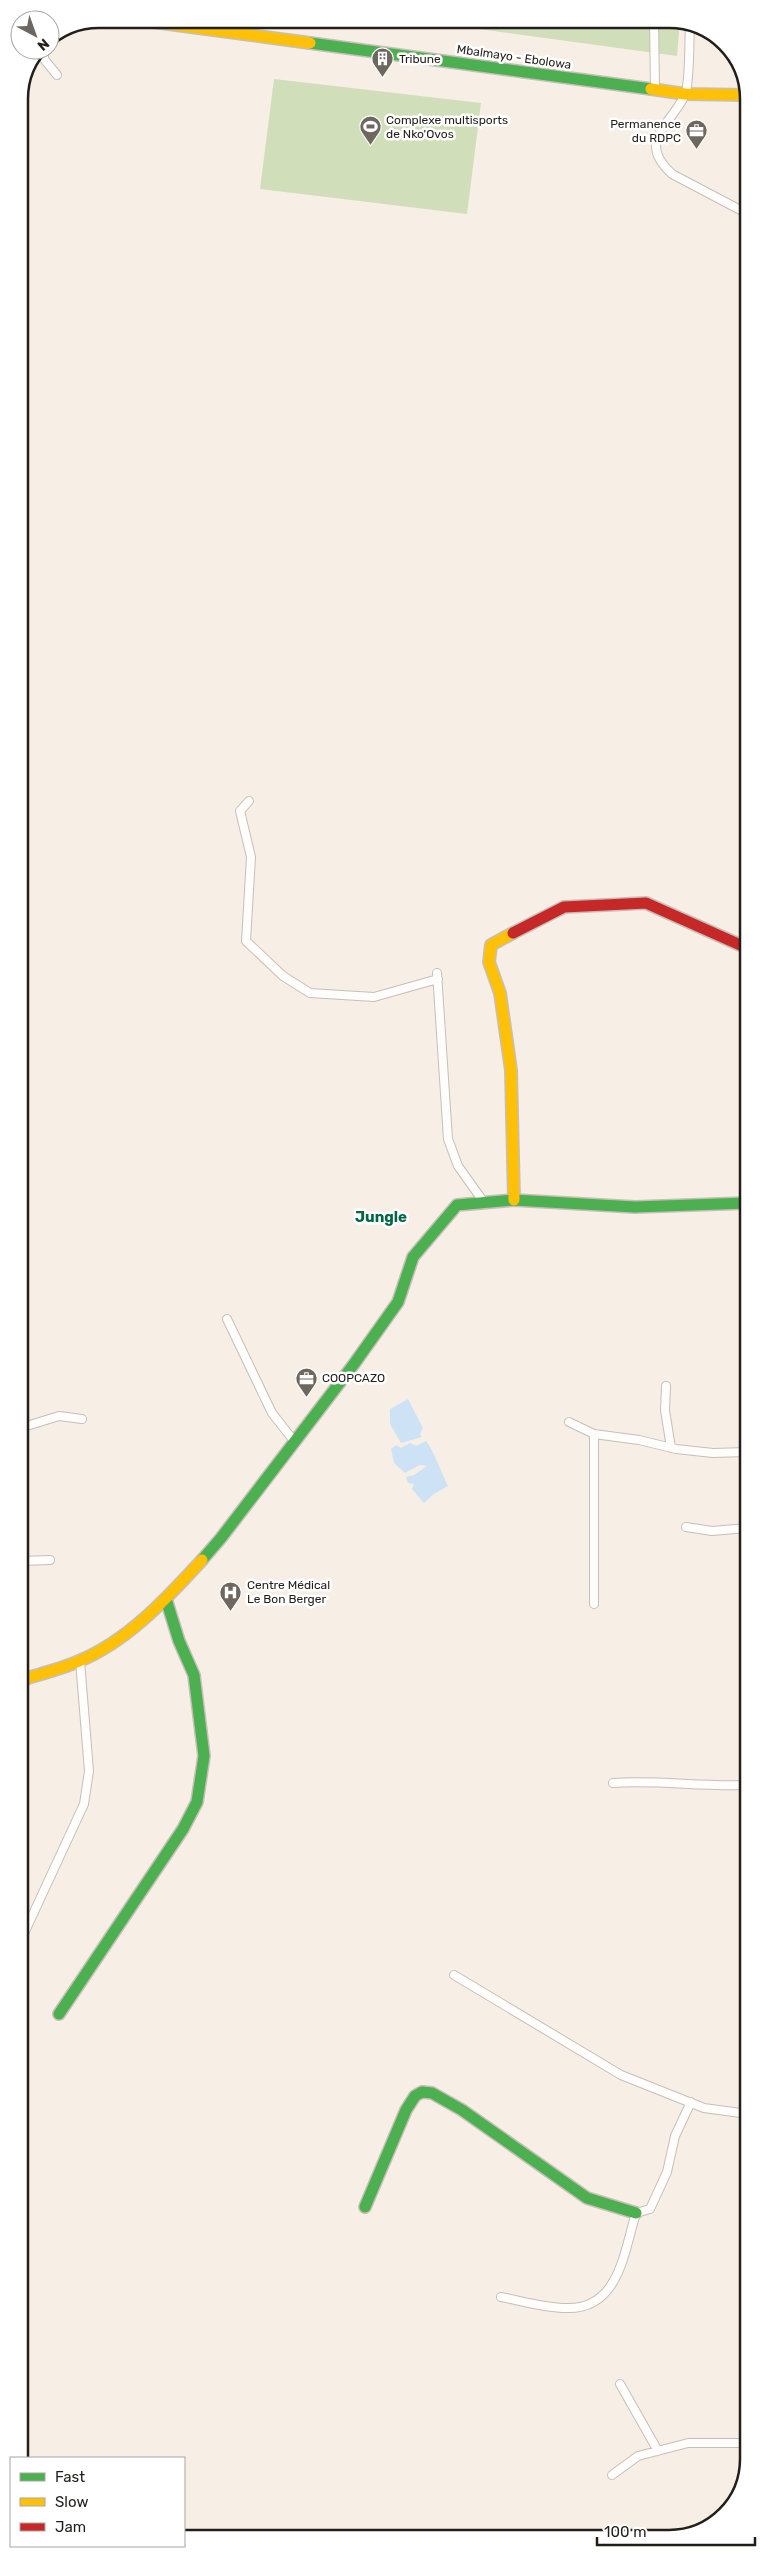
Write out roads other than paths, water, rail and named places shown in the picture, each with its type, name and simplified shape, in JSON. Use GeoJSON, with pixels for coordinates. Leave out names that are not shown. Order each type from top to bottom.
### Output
{"type":"FeatureCollection","features":[{"type":"Feature","properties":{"kind":"main road","name":"Mbalmayo - Ebolowa"},"geometry":{"type":"LineString","coordinates":[[197,28],[685,94],[740,95]]}},
{"type":"Feature","properties":{"kind":"main road"},"geometry":{"type":"LineString","coordinates":[[514,1200],[511,1070],[500,993],[489,962],[491,944],[564,907],[646,903],[740,945]]}},
{"type":"Feature","properties":{"kind":"main road"},"geometry":{"type":"LineString","coordinates":[[28,1677],[80,1660],[118,1638],[166,1599],[221,1538],[354,1364],[398,1302],[413,1257],[441,1222],[457,1206],[483,1200],[634,1207],[740,1202]]}},
{"type":"Feature","properties":{"kind":"main road"},"geometry":{"type":"LineString","coordinates":[[59,2014],[183,1829],[197,1802],[204,1756],[194,1676],[179,1641],[166,1599]]}},
{"type":"Feature","properties":{"kind":"main road"},"geometry":{"type":"LineString","coordinates":[[366,2207],[387,2150],[406,2110],[415,2096],[422,2092],[432,2093],[462,2110],[587,2198],[636,2212]]}},
{"type":"Feature","properties":{"kind":"street"},"geometry":{"type":"LineString","coordinates":[[654,28],[655,90]]}},
{"type":"Feature","properties":{"kind":"street"},"geometry":{"type":"LineString","coordinates":[[690,31],[685,94],[655,142],[662,165],[672,174],[740,210]]}},
{"type":"Feature","properties":{"kind":"street"},"geometry":{"type":"LineString","coordinates":[[45,60],[57,75]]}},
{"type":"Feature","properties":{"kind":"street"},"geometry":{"type":"LineString","coordinates":[[249,801],[240,811],[251,857],[246,941],[276,970],[310,993],[374,997],[438,976],[448,1139],[458,1166],[483,1200]]}},
{"type":"Feature","properties":{"kind":"street"},"geometry":{"type":"LineString","coordinates":[[227,1319],[272,1413],[294,1441]]}},
{"type":"Feature","properties":{"kind":"street"},"geometry":{"type":"LineString","coordinates":[[666,1386],[665,1410],[671,1448]]}},
{"type":"Feature","properties":{"kind":"street"},"geometry":{"type":"LineString","coordinates":[[28,1426],[59,1416],[82,1419]]}},
{"type":"Feature","properties":{"kind":"street"},"geometry":{"type":"LineString","coordinates":[[569,1422],[594,1434],[640,1440],[671,1448],[713,1453],[740,1452]]}},
{"type":"Feature","properties":{"kind":"street"},"geometry":{"type":"LineString","coordinates":[[594,1434],[594,1604]]}},
{"type":"Feature","properties":{"kind":"street"},"geometry":{"type":"LineString","coordinates":[[686,1527],[712,1531],[740,1529]]}},
{"type":"Feature","properties":{"kind":"street"},"geometry":{"type":"LineString","coordinates":[[28,1561],[50,1560]]}},
{"type":"Feature","properties":{"kind":"street"},"geometry":{"type":"LineString","coordinates":[[28,1925],[84,1804],[89,1771],[80,1660]]}},
{"type":"Feature","properties":{"kind":"street"},"geometry":{"type":"LineString","coordinates":[[613,1783],[651,1781],[717,1786],[740,1785]]}},
{"type":"Feature","properties":{"kind":"street"},"geometry":{"type":"LineString","coordinates":[[454,1975],[620,2076],[704,2108],[740,2113]]}},
{"type":"Feature","properties":{"kind":"street"},"geometry":{"type":"LineString","coordinates":[[501,2297],[565,2308],[586,2307],[599,2300],[609,2290],[618,2272],[636,2212],[650,2208],[666,2172],[676,2136],[691,2102]]}},
{"type":"Feature","properties":{"kind":"street"},"geometry":{"type":"LineString","coordinates":[[620,2384],[658,2452]]}},
{"type":"Feature","properties":{"kind":"street"},"geometry":{"type":"LineString","coordinates":[[612,2475],[638,2456],[688,2443],[740,2444]]}},
{"type":"Feature","properties":{"kind":"water"},"geometry":{"type":"Polygon","coordinates":[[[408,1399],[423,1428],[420,1434],[422,1437],[401,1443],[390,1424],[390,1409],[408,1399]]]}},
{"type":"Feature","properties":{"kind":"water"},"geometry":{"type":"Polygon","coordinates":[[[426,1441],[448,1486],[434,1494],[424,1503],[412,1489],[414,1484],[408,1483],[406,1477],[414,1475],[427,1466],[420,1465],[405,1473],[394,1463],[391,1449],[396,1445],[401,1448],[410,1443],[416,1446],[426,1441]]]}},
{"type":"Feature","properties":{"kind":"place","name":"Tribune"},"geometry":{"type":"Point","coordinates":[383,78]}},
{"type":"Feature","properties":{"kind":"place","name":"Complexe multisports de Nko'Ovos"},"geometry":{"type":"Point","coordinates":[370,146]}},
{"type":"Feature","properties":{"kind":"place","name":"Permanence du RDPC"},"geometry":{"type":"Point","coordinates":[697,150]}},
{"type":"Feature","properties":{"kind":"place","name":"COOPCAZO"},"geometry":{"type":"Point","coordinates":[306,1397]}},
{"type":"Feature","properties":{"kind":"place","name":"Centre Médical Le Bon Berger"},"geometry":{"type":"Point","coordinates":[231,1611]}},
{"type":"Feature","properties":{"kind":"district","name":"Jungle"},"geometry":{"type":"Point","coordinates":[381,1217]}}]}
